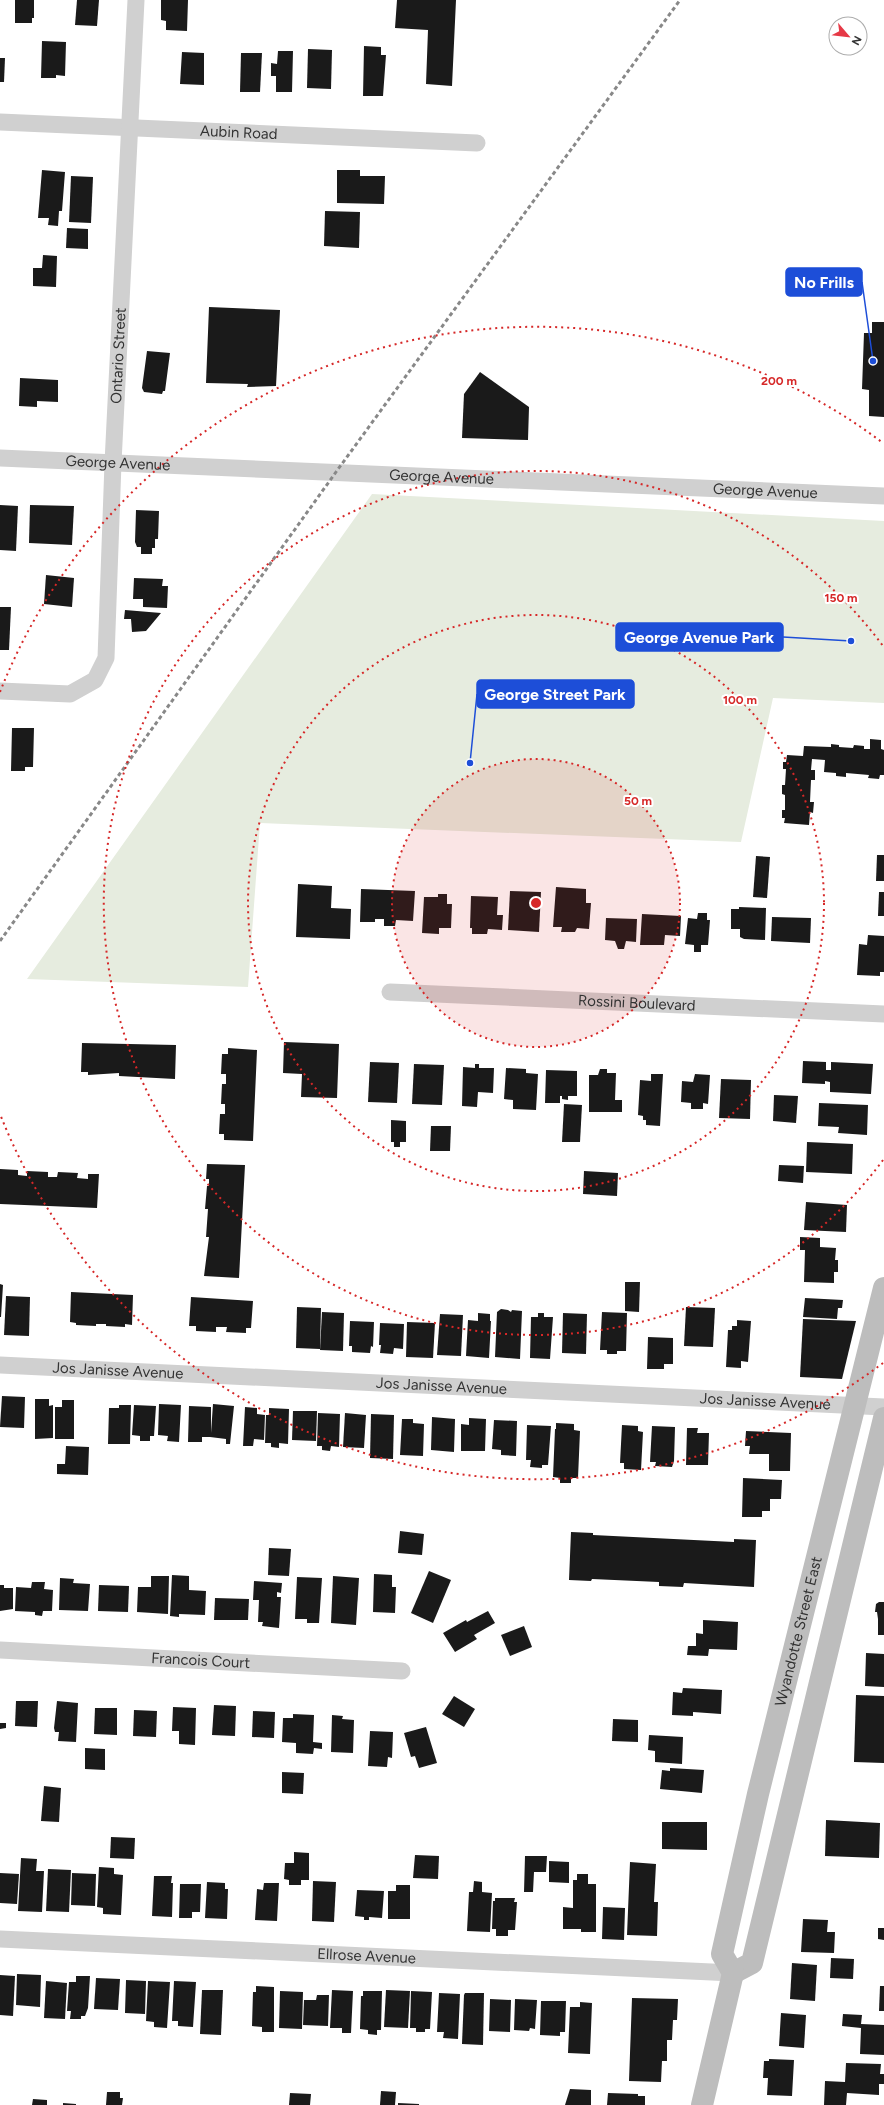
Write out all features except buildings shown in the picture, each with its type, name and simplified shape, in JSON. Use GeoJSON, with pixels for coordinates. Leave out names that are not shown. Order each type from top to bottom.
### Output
{"type":"FeatureCollection","features":[{"type":"Feature","properties":{"kind":"main road","name":"Wyandotte Street East"},"geometry":{"type":"LineString","coordinates":[[733,1973],[722,1954],[758,1794],[854,1404],[880,1322],[884,1288]]}},
{"type":"Feature","properties":{"kind":"main road"},"geometry":{"type":"LineString","coordinates":[[702,2105],[733,1973],[752,1963],[884,1418]]}},
{"type":"Feature","properties":{"kind":"street","name":"Ontario Street"},"geometry":{"type":"LineString","coordinates":[[0,691],[70,694],[95,680],[106,658],[113,463],[136,0]]}},
{"type":"Feature","properties":{"kind":"street","name":"Aubin Road"},"geometry":{"type":"LineString","coordinates":[[0,122],[477,143]]}},
{"type":"Feature","properties":{"kind":"street","name":"George Avenue"},"geometry":{"type":"LineString","coordinates":[[0,458],[884,496]]}},
{"type":"Feature","properties":{"kind":"street","name":"Rossini Boulevard"},"geometry":{"type":"LineString","coordinates":[[390,992],[884,1014]]}},
{"type":"Feature","properties":{"kind":"street","name":"Jos Janisse Avenue"},"geometry":{"type":"LineString","coordinates":[[0,1365],[854,1404],[884,1407]]}},
{"type":"Feature","properties":{"kind":"street","name":"Francois Court"},"geometry":{"type":"LineString","coordinates":[[0,1650],[402,1671]]}},
{"type":"Feature","properties":{"kind":"street","name":"Ellrose Avenue"},"geometry":{"type":"LineString","coordinates":[[0,1939],[733,1973]]}},
{"type":"Feature","properties":{"kind":"shaded area"},"geometry":{"type":"Polygon","coordinates":[[[372,494],[884,521],[884,703],[773,698],[741,842],[260,823],[248,987],[27,979],[372,494]]]}},
{"type":"Feature","properties":{"kind":"railway"},"geometry":{"type":"LineString","coordinates":[[0,941],[336,472],[680,0]]}},
{"type":"Feature","properties":{"kind":"place","name":"No Frills"},"geometry":{"type":"Point","coordinates":[873,361]}},
{"type":"Feature","properties":{"kind":"place","name":"George Avenue Park"},"geometry":{"type":"Point","coordinates":[851,641]}},
{"type":"Feature","properties":{"kind":"place","name":"George Street Park"},"geometry":{"type":"Point","coordinates":[470,763]}}]}
